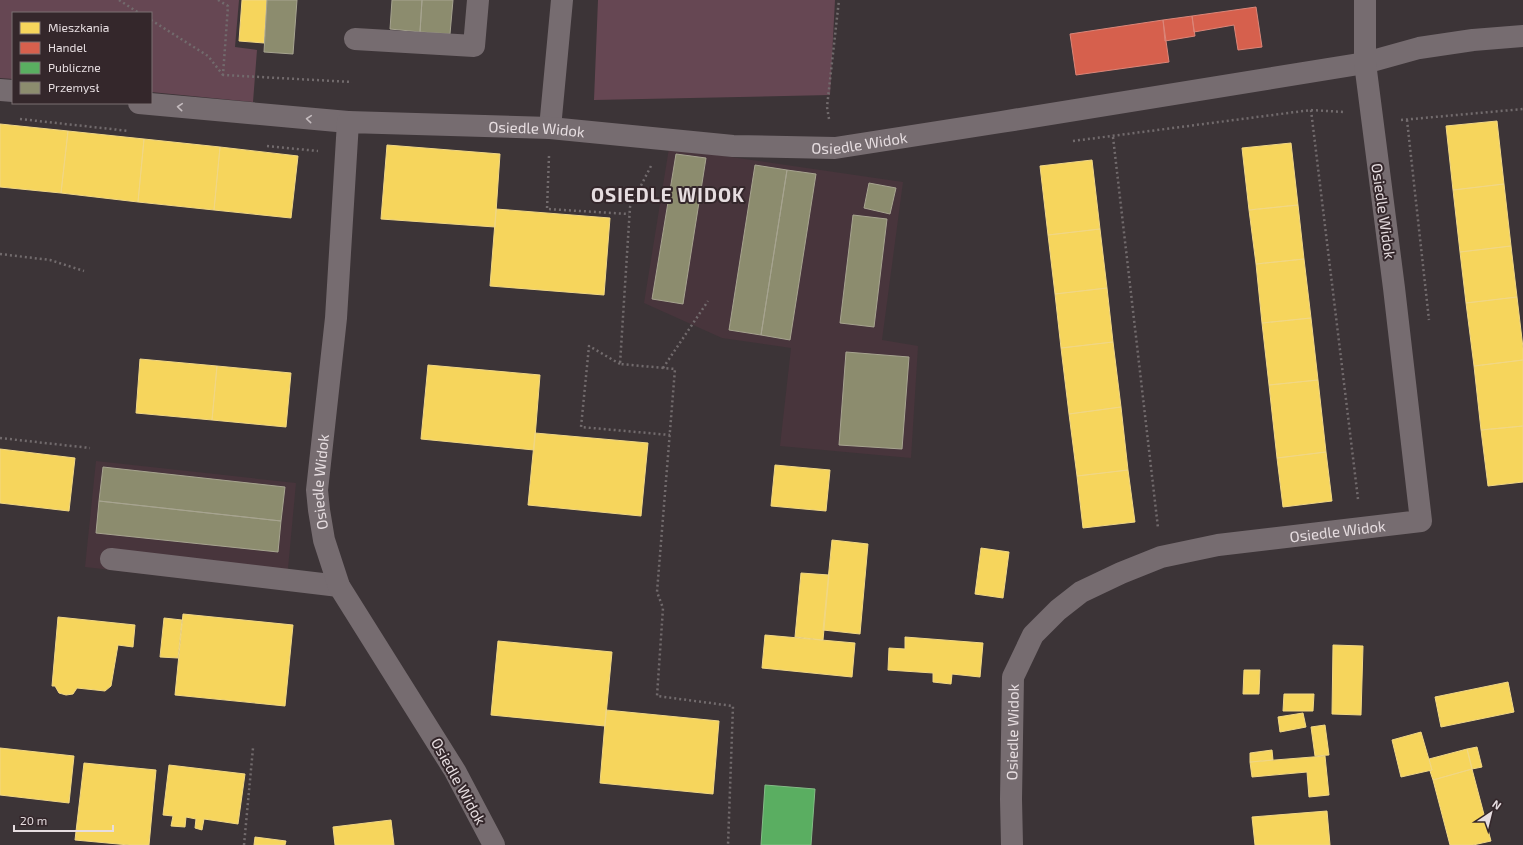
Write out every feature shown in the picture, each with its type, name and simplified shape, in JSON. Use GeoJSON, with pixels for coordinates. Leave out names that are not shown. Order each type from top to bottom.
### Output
{"type":"FeatureCollection","features":[{"type":"Feature","properties":{"kind":"street"},"geometry":{"type":"LineString","coordinates":[[354,39],[474,46],[478,0]]}},
{"type":"Feature","properties":{"kind":"street"},"geometry":{"type":"LineString","coordinates":[[550,128],[562,0]]}},
{"type":"Feature","properties":{"kind":"street"},"geometry":{"type":"LineString","coordinates":[[1365,0],[1365,63]]}},
{"type":"Feature","properties":{"kind":"street","name":"Osiedle Widok"},"geometry":{"type":"LineString","coordinates":[[150,104],[348,122],[550,128],[733,146],[835,148],[993,124],[1365,63],[1419,48],[1473,40],[1523,36]]}},
{"type":"Feature","properties":{"kind":"street","name":"Osiedle Widok"},"geometry":{"type":"LineString","coordinates":[[1012,845],[1011,792],[1013,677],[1033,635],[1058,610],[1081,592],[1121,573],[1161,557],[1218,545],[1421,521],[1394,288],[1365,63]]}},
{"type":"Feature","properties":{"kind":"street"},"geometry":{"type":"LineString","coordinates":[[0,90],[12,91]]}},
{"type":"Feature","properties":{"kind":"street","name":"Osiedle Widok"},"geometry":{"type":"LineString","coordinates":[[348,122],[336,318],[317,490],[324,540],[339,586],[455,771],[494,845]]}},
{"type":"Feature","properties":{"kind":"street"},"geometry":{"type":"LineString","coordinates":[[111,559],[339,586]]}},
{"type":"Feature","properties":{"kind":"path"},"geometry":{"type":"LineString","coordinates":[[119,0],[137,12]]}},
{"type":"Feature","properties":{"kind":"path"},"geometry":{"type":"LineString","coordinates":[[218,0],[228,6],[223,75]]}},
{"type":"Feature","properties":{"kind":"path"},"geometry":{"type":"LineString","coordinates":[[835,148],[827,107],[839,0]]}},
{"type":"Feature","properties":{"kind":"path"},"geometry":{"type":"LineString","coordinates":[[152,21],[208,56],[223,75],[352,82]]}},
{"type":"Feature","properties":{"kind":"path"},"geometry":{"type":"LineString","coordinates":[[1400,120],[1523,109]]}},
{"type":"Feature","properties":{"kind":"path"},"geometry":{"type":"LineString","coordinates":[[1311,110],[1362,527]]}},
{"type":"Feature","properties":{"kind":"path"},"geometry":{"type":"LineString","coordinates":[[1066,142],[1311,110],[1347,112]]}},
{"type":"Feature","properties":{"kind":"path"},"geometry":{"type":"LineString","coordinates":[[1407,120],[1429,320]]}},
{"type":"Feature","properties":{"kind":"path"},"geometry":{"type":"LineString","coordinates":[[550,128],[547,209],[630,214]]}},
{"type":"Feature","properties":{"kind":"path"},"geometry":{"type":"LineString","coordinates":[[1113,137],[1161,557]]}},
{"type":"Feature","properties":{"kind":"path"},"geometry":{"type":"LineString","coordinates":[[620,364],[630,207],[664,139]]}},
{"type":"Feature","properties":{"kind":"path"},"geometry":{"type":"LineString","coordinates":[[0,254],[50,260],[84,272]]}},
{"type":"Feature","properties":{"kind":"path"},"geometry":{"type":"LineString","coordinates":[[663,368],[708,301]]}},
{"type":"Feature","properties":{"kind":"path"},"geometry":{"type":"LineString","coordinates":[[670,435],[581,427],[589,346],[620,364],[676,369],[657,592],[663,608],[656,696],[733,706],[728,845]]}},
{"type":"Feature","properties":{"kind":"path"},"geometry":{"type":"LineString","coordinates":[[0,438],[90,448]]}},
{"type":"Feature","properties":{"kind":"path"},"geometry":{"type":"LineString","coordinates":[[244,845],[253,748]]}},
{"type":"Feature","properties":{"kind":"shaded area"},"geometry":{"type":"Polygon","coordinates":[[[0,0],[239,0],[235,47],[257,50],[253,102],[152,92],[152,12],[12,12],[12,79],[0,78],[0,0]]]}},
{"type":"Feature","properties":{"kind":"shaded area"},"geometry":{"type":"Polygon","coordinates":[[[598,0],[835,0],[830,95],[594,100],[598,0]]]}},
{"type":"Feature","properties":{"kind":"shaded area"},"geometry":{"type":"Polygon","coordinates":[[[669,148],[903,182],[882,340],[918,346],[911,458],[780,446],[791,348],[722,338],[644,303],[669,148]]]}},
{"type":"Feature","properties":{"kind":"shaded area"},"geometry":{"type":"Polygon","coordinates":[[[96,461],[296,483],[286,590],[85,567],[96,461]]]}},
{"type":"Feature","properties":{"kind":"building: Mieszkania"},"geometry":{"type":"Polygon","coordinates":[[[242,0],[267,0],[264,43],[239,41],[242,0]]]}},
{"type":"Feature","properties":{"kind":"building: Mieszkania"},"geometry":{"type":"Polygon","coordinates":[[[1497,121],[1504,184],[1453,190],[1446,126],[1497,121]]]}},
{"type":"Feature","properties":{"kind":"building: Mieszkania"},"geometry":{"type":"Polygon","coordinates":[[[0,124],[68,131],[61,193],[0,187],[0,124]]]}},
{"type":"Feature","properties":{"kind":"building: Mieszkania"},"geometry":{"type":"Polygon","coordinates":[[[68,131],[144,139],[138,202],[61,193],[68,131]]]}},
{"type":"Feature","properties":{"kind":"building: Mieszkania"},"geometry":{"type":"Polygon","coordinates":[[[144,139],[220,147],[214,210],[138,202],[144,139]]]}},
{"type":"Feature","properties":{"kind":"building: Mieszkania"},"geometry":{"type":"Polygon","coordinates":[[[1291,143],[1298,205],[1249,210],[1242,148],[1291,143]]]}},
{"type":"Feature","properties":{"kind":"building: Mieszkania"},"geometry":{"type":"Polygon","coordinates":[[[387,145],[500,154],[495,227],[381,219],[387,145]]]}},
{"type":"Feature","properties":{"kind":"building: Mieszkania"},"geometry":{"type":"Polygon","coordinates":[[[220,147],[298,156],[291,218],[214,210],[220,147]]]}},
{"type":"Feature","properties":{"kind":"building: Mieszkania"},"geometry":{"type":"Polygon","coordinates":[[[1092,160],[1100,229],[1048,235],[1040,166],[1092,160]]]}},
{"type":"Feature","properties":{"kind":"building: Mieszkania"},"geometry":{"type":"Polygon","coordinates":[[[1504,184],[1511,246],[1460,252],[1453,190],[1504,184]]]}},
{"type":"Feature","properties":{"kind":"building: Mieszkania"},"geometry":{"type":"Polygon","coordinates":[[[1298,205],[1304,259],[1256,264],[1249,210],[1298,205]]]}},
{"type":"Feature","properties":{"kind":"building: Mieszkania"},"geometry":{"type":"Polygon","coordinates":[[[496,209],[610,218],[604,295],[490,286],[496,209]]]}},
{"type":"Feature","properties":{"kind":"building: Mieszkania"},"geometry":{"type":"Polygon","coordinates":[[[1100,229],[1107,288],[1055,294],[1048,235],[1100,229]]]}},
{"type":"Feature","properties":{"kind":"building: Mieszkania"},"geometry":{"type":"Polygon","coordinates":[[[1511,246],[1517,297],[1466,303],[1460,252],[1511,246]]]}},
{"type":"Feature","properties":{"kind":"building: Mieszkania"},"geometry":{"type":"Polygon","coordinates":[[[1304,259],[1311,318],[1262,323],[1256,264],[1304,259]]]}},
{"type":"Feature","properties":{"kind":"building: Mieszkania"},"geometry":{"type":"Polygon","coordinates":[[[1107,288],[1113,342],[1061,348],[1055,294],[1107,288]]]}},
{"type":"Feature","properties":{"kind":"building: Mieszkania"},"geometry":{"type":"Polygon","coordinates":[[[1517,297],[1523,360],[1474,366],[1466,303],[1517,297]]]}},
{"type":"Feature","properties":{"kind":"building: Mieszkania"},"geometry":{"type":"Polygon","coordinates":[[[1311,318],[1318,380],[1269,385],[1262,323],[1311,318]]]}},
{"type":"Feature","properties":{"kind":"building: Mieszkania"},"geometry":{"type":"Polygon","coordinates":[[[1113,342],[1121,407],[1069,414],[1061,348],[1113,342]]]}},
{"type":"Feature","properties":{"kind":"building: Mieszkania"},"geometry":{"type":"Polygon","coordinates":[[[140,359],[217,366],[212,420],[136,413],[140,359]]]}},
{"type":"Feature","properties":{"kind":"building: Mieszkania"},"geometry":{"type":"Polygon","coordinates":[[[1523,360],[1523,426],[1481,430],[1474,366],[1523,360]]]}},
{"type":"Feature","properties":{"kind":"building: Mieszkania"},"geometry":{"type":"Polygon","coordinates":[[[428,365],[540,375],[534,450],[421,439],[428,365]]]}},
{"type":"Feature","properties":{"kind":"building: Mieszkania"},"geometry":{"type":"Polygon","coordinates":[[[217,366],[291,373],[286,427],[212,420],[217,366]]]}},
{"type":"Feature","properties":{"kind":"building: Mieszkania"},"geometry":{"type":"Polygon","coordinates":[[[1318,380],[1326,452],[1277,458],[1269,385],[1318,380]]]}},
{"type":"Feature","properties":{"kind":"building: Mieszkania"},"geometry":{"type":"Polygon","coordinates":[[[1121,407],[1128,470],[1077,476],[1069,414],[1121,407]]]}},
{"type":"Feature","properties":{"kind":"building: Mieszkania"},"geometry":{"type":"Polygon","coordinates":[[[1523,426],[1523,482],[1488,486],[1481,430],[1523,426]]]}},
{"type":"Feature","properties":{"kind":"building: Mieszkania"},"geometry":{"type":"Polygon","coordinates":[[[535,433],[648,443],[641,516],[528,505],[535,433]]]}},
{"type":"Feature","properties":{"kind":"building: Mieszkania"},"geometry":{"type":"Polygon","coordinates":[[[0,449],[75,458],[69,511],[0,503],[0,449]]]}},
{"type":"Feature","properties":{"kind":"building: Mieszkania"},"geometry":{"type":"Polygon","coordinates":[[[1326,452],[1332,501],[1283,507],[1277,458],[1326,452]]]}},
{"type":"Feature","properties":{"kind":"building: Mieszkania"},"geometry":{"type":"Polygon","coordinates":[[[775,465],[830,470],[826,511],[771,506],[775,465]]]}},
{"type":"Feature","properties":{"kind":"building: Mieszkania"},"geometry":{"type":"Polygon","coordinates":[[[1128,470],[1135,522],[1083,528],[1077,476],[1128,470]]]}},
{"type":"Feature","properties":{"kind":"building: Mieszkania"},"geometry":{"type":"Polygon","coordinates":[[[832,540],[868,544],[860,634],[823,630],[832,540]]]}},
{"type":"Feature","properties":{"kind":"building: Mieszkania"},"geometry":{"type":"Polygon","coordinates":[[[981,548],[1009,552],[1003,598],[975,594],[981,548]]]}},
{"type":"Feature","properties":{"kind":"building: Mieszkania"},"geometry":{"type":"Polygon","coordinates":[[[801,573],[829,575],[823,640],[795,637],[801,573]]]}},
{"type":"Feature","properties":{"kind":"building: Mieszkania"},"geometry":{"type":"Polygon","coordinates":[[[183,614],[293,625],[285,706],[175,695],[183,614]]]}},
{"type":"Feature","properties":{"kind":"building: Mieszkania"},"geometry":{"type":"Polygon","coordinates":[[[58,617],[135,625],[133,647],[118,645],[111,686],[105,691],[77,688],[73,694],[66,695],[59,693],[55,686],[52,686],[58,617]]]}},
{"type":"Feature","properties":{"kind":"building: Mieszkania"},"geometry":{"type":"Polygon","coordinates":[[[164,618],[182,620],[178,658],[160,657],[164,618]]]}},
{"type":"Feature","properties":{"kind":"building: Mieszkania"},"geometry":{"type":"Polygon","coordinates":[[[765,635],[855,643],[852,677],[762,668],[765,635]]]}},
{"type":"Feature","properties":{"kind":"building: Mieszkania"},"geometry":{"type":"Polygon","coordinates":[[[905,637],[983,643],[980,677],[952,674],[951,684],[933,682],[933,673],[888,670],[889,648],[905,649],[905,637]]]}},
{"type":"Feature","properties":{"kind":"building: Mieszkania"},"geometry":{"type":"Polygon","coordinates":[[[498,641],[612,652],[605,726],[491,715],[498,641]]]}},
{"type":"Feature","properties":{"kind":"building: Mieszkania"},"geometry":{"type":"Polygon","coordinates":[[[1333,645],[1363,646],[1361,715],[1332,714],[1333,645]]]}},
{"type":"Feature","properties":{"kind":"building: Mieszkania"},"geometry":{"type":"Polygon","coordinates":[[[1244,670],[1260,670],[1259,694],[1243,694],[1244,670]]]}},
{"type":"Feature","properties":{"kind":"building: Mieszkania"},"geometry":{"type":"Polygon","coordinates":[[[1508,682],[1514,712],[1441,727],[1435,697],[1508,682]]]}},
{"type":"Feature","properties":{"kind":"building: Mieszkania"},"geometry":{"type":"Polygon","coordinates":[[[1284,694],[1314,694],[1313,711],[1283,711],[1284,694]]]}},
{"type":"Feature","properties":{"kind":"building: Mieszkania"},"geometry":{"type":"Polygon","coordinates":[[[606,710],[719,721],[713,794],[600,783],[606,710]]]}},
{"type":"Feature","properties":{"kind":"building: Mieszkania"},"geometry":{"type":"Polygon","coordinates":[[[1303,713],[1306,727],[1280,732],[1278,717],[1303,713]]]}},
{"type":"Feature","properties":{"kind":"building: Mieszkania"},"geometry":{"type":"Polygon","coordinates":[[[1325,725],[1329,755],[1315,756],[1311,727],[1325,725]]]}},
{"type":"Feature","properties":{"kind":"building: Mieszkania"},"geometry":{"type":"Polygon","coordinates":[[[1421,732],[1432,770],[1401,777],[1392,740],[1421,732]]]}},
{"type":"Feature","properties":{"kind":"building: Mieszkania"},"geometry":{"type":"Polygon","coordinates":[[[1477,747],[1482,767],[1472,769],[1467,749],[1477,747]]]}},
{"type":"Feature","properties":{"kind":"building: Mieszkania"},"geometry":{"type":"Polygon","coordinates":[[[0,748],[74,756],[69,803],[0,795],[0,748]]]}},
{"type":"Feature","properties":{"kind":"building: Mieszkania"},"geometry":{"type":"Polygon","coordinates":[[[1467,749],[1472,769],[1433,780],[1430,771],[1432,770],[1429,759],[1467,749]]]}},
{"type":"Feature","properties":{"kind":"building: Mieszkania"},"geometry":{"type":"Polygon","coordinates":[[[1272,750],[1273,760],[1250,762],[1250,753],[1272,750]]]}},
{"type":"Feature","properties":{"kind":"building: Mieszkania"},"geometry":{"type":"Polygon","coordinates":[[[1325,756],[1329,795],[1309,797],[1307,772],[1252,777],[1250,762],[1325,756]]]}},
{"type":"Feature","properties":{"kind":"building: Mieszkania"},"geometry":{"type":"Polygon","coordinates":[[[84,763],[156,770],[149,845],[129,845],[75,840],[84,763]]]}},
{"type":"Feature","properties":{"kind":"building: Mieszkania"},"geometry":{"type":"Polygon","coordinates":[[[169,765],[245,774],[238,824],[204,819],[202,830],[195,828],[196,819],[186,817],[185,827],[171,826],[173,816],[163,815],[169,765]]]}},
{"type":"Feature","properties":{"kind":"building: Mieszkania"},"geometry":{"type":"Polygon","coordinates":[[[1472,769],[1491,841],[1473,845],[1450,845],[1433,780],[1472,769]]]}},
{"type":"Feature","properties":{"kind":"building: Mieszkania"},"geometry":{"type":"Polygon","coordinates":[[[1327,811],[1330,845],[1255,845],[1252,817],[1327,811]]]}},
{"type":"Feature","properties":{"kind":"building: Mieszkania"},"geometry":{"type":"Polygon","coordinates":[[[391,820],[394,845],[335,845],[333,827],[391,820]]]}},
{"type":"Feature","properties":{"kind":"building: Mieszkania"},"geometry":{"type":"Polygon","coordinates":[[[255,837],[286,841],[285,845],[254,845],[255,837]]]}},
{"type":"Feature","properties":{"kind":"building: Handel"},"geometry":{"type":"Polygon","coordinates":[[[1256,7],[1262,47],[1238,50],[1234,25],[1194,32],[1192,16],[1256,7]]]}},
{"type":"Feature","properties":{"kind":"building: Handel"},"geometry":{"type":"Polygon","coordinates":[[[1192,16],[1195,36],[1165,41],[1163,20],[1192,16]]]}},
{"type":"Feature","properties":{"kind":"building: Handel"},"geometry":{"type":"Polygon","coordinates":[[[1163,20],[1169,62],[1076,75],[1070,34],[1163,20]]]}},
{"type":"Feature","properties":{"kind":"building: Publiczne"},"geometry":{"type":"Polygon","coordinates":[[[765,785],[815,789],[811,845],[761,845],[765,785]]]}},
{"type":"Feature","properties":{"kind":"building: Przemysł"},"geometry":{"type":"Polygon","coordinates":[[[267,0],[297,0],[293,54],[264,52],[267,0]]]}},
{"type":"Feature","properties":{"kind":"building: Przemysł"},"geometry":{"type":"Polygon","coordinates":[[[392,0],[422,0],[420,32],[390,29],[392,0]]]}},
{"type":"Feature","properties":{"kind":"building: Przemysł"},"geometry":{"type":"Polygon","coordinates":[[[422,0],[453,0],[450,34],[420,32],[422,0]]]}},
{"type":"Feature","properties":{"kind":"building: Przemysł"},"geometry":{"type":"Polygon","coordinates":[[[676,154],[706,158],[683,304],[652,299],[676,154]]]}},
{"type":"Feature","properties":{"kind":"building: Przemysł"},"geometry":{"type":"Polygon","coordinates":[[[755,165],[787,170],[761,335],[729,330],[755,165]]]}},
{"type":"Feature","properties":{"kind":"building: Przemysł"},"geometry":{"type":"Polygon","coordinates":[[[787,170],[816,174],[790,340],[761,335],[787,170]]]}},
{"type":"Feature","properties":{"kind":"building: Przemysł"},"geometry":{"type":"Polygon","coordinates":[[[869,183],[896,188],[890,214],[864,208],[869,183]]]}},
{"type":"Feature","properties":{"kind":"building: Przemysł"},"geometry":{"type":"Polygon","coordinates":[[[853,215],[887,219],[874,327],[840,323],[853,215]]]}},
{"type":"Feature","properties":{"kind":"building: Przemysł"},"geometry":{"type":"Polygon","coordinates":[[[846,352],[909,357],[902,449],[839,445],[846,352]]]}},
{"type":"Feature","properties":{"kind":"building: Przemysł"},"geometry":{"type":"Polygon","coordinates":[[[103,467],[285,487],[281,521],[99,501],[103,467]]]}},
{"type":"Feature","properties":{"kind":"building: Przemysł"},"geometry":{"type":"Polygon","coordinates":[[[99,501],[281,521],[278,552],[96,533],[99,501]]]}},
{"type":"Feature","properties":{"kind":"district","name":"OSIEDLE WIDOK"},"geometry":{"type":"Point","coordinates":[668,194]}}]}
